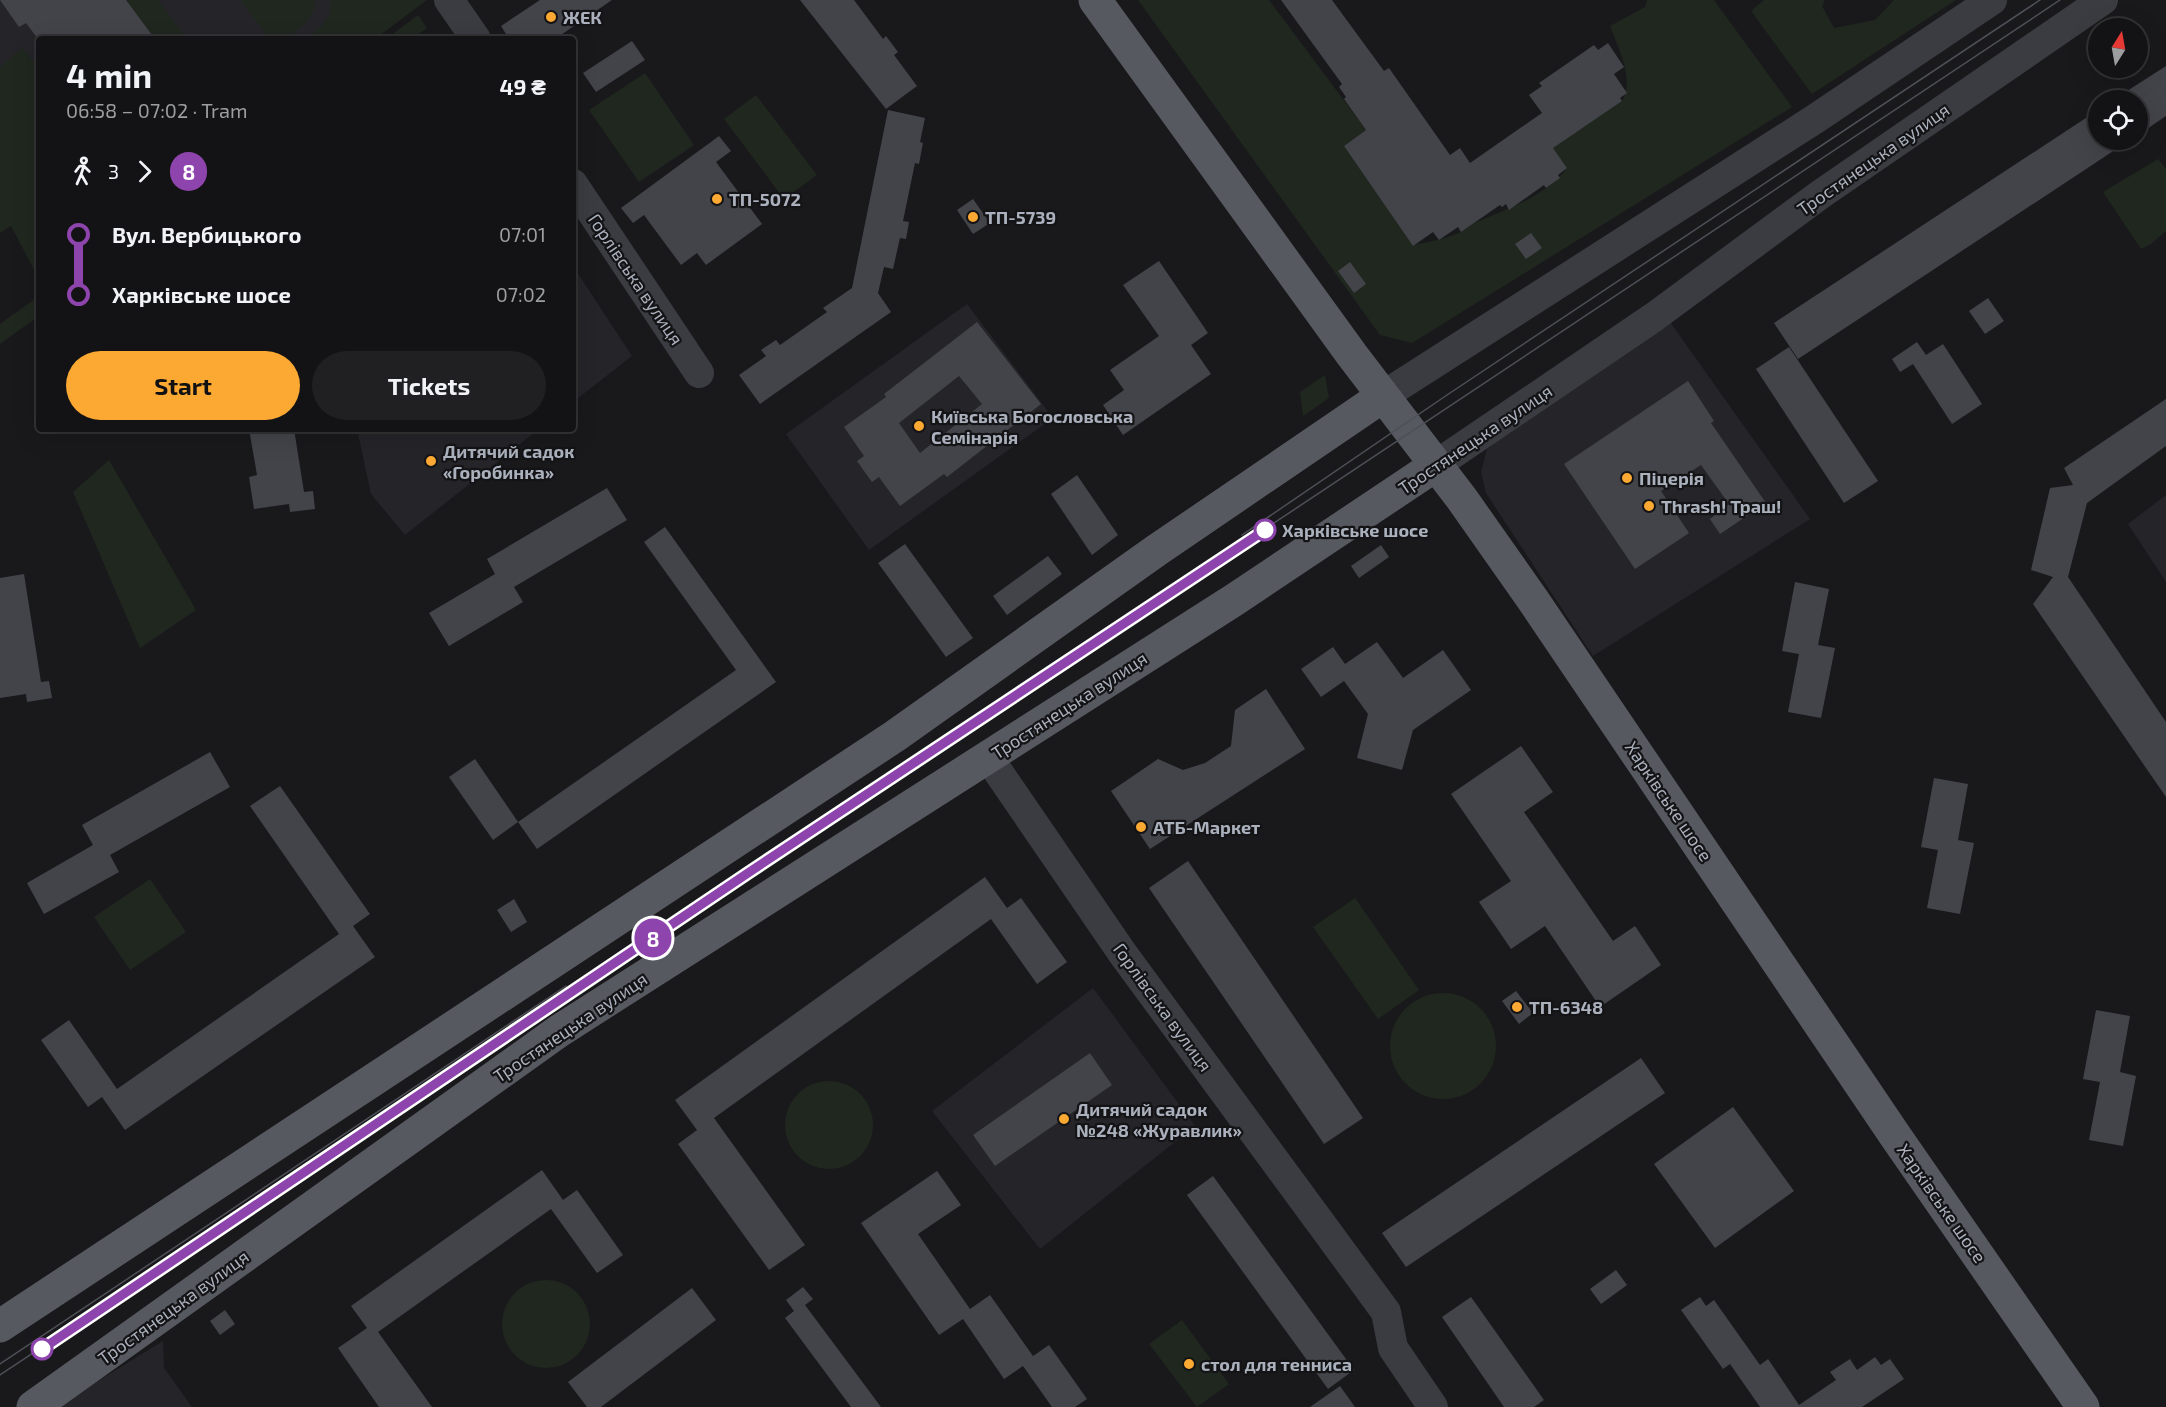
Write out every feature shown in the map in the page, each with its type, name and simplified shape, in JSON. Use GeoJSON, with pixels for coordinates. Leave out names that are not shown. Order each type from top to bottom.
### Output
{"type":"FeatureCollection","features":[{"type":"Feature","properties":{"kind":"main road","name":"Харківське шосе"},"geometry":{"type":"LineString","coordinates":[[1095,0],[1539,609],[1896,1137],[2083,1407]]}},
{"type":"Feature","properties":{"kind":"main road"},"geometry":{"type":"LineString","coordinates":[[0,1326],[920,719],[1157,550],[1383,396]]}},
{"type":"Feature","properties":{"kind":"main road","name":"Тростянецька вулиця"},"geometry":{"type":"LineString","coordinates":[[33,1407],[559,1031],[1234,600],[1436,465]]}},
{"type":"Feature","properties":{"kind":"street"},"geometry":{"type":"LineString","coordinates":[[449,0],[474,36]]}},
{"type":"Feature","properties":{"kind":"street"},"geometry":{"type":"LineString","coordinates":[[1383,396],[1815,119],[1992,0]]}},
{"type":"Feature","properties":{"kind":"street","name":"Тростянецька вулиця"},"geometry":{"type":"LineString","coordinates":[[1436,465],[1654,316],[1821,194],[2103,0]]}},
{"type":"Feature","properties":{"kind":"street","name":"Горлівська вулиця"},"geometry":{"type":"LineString","coordinates":[[576,188],[699,373]]}},
{"type":"Feature","properties":{"kind":"street","name":"Горлівська вулиця"},"geometry":{"type":"LineString","coordinates":[[988,757],[1123,954],[1386,1312],[1393,1348],[1433,1407]]}},
{"type":"Feature","properties":{"kind":"shaded area"},"geometry":{"type":"Polygon","coordinates":[[[0,0],[378,0],[331,36],[36,36],[36,167],[0,123],[0,0]]]}},
{"type":"Feature","properties":{"kind":"shaded area"},"geometry":{"type":"Polygon","coordinates":[[[126,0],[158,0],[185,36],[153,36],[126,0]]]}},
{"type":"Feature","properties":{"kind":"shaded area"},"geometry":{"type":"Polygon","coordinates":[[[240,0],[315,0],[310,17],[295,31],[288,36],[268,36],[240,0]]]}},
{"type":"Feature","properties":{"kind":"shaded area"},"geometry":{"type":"Polygon","coordinates":[[[331,0],[427,0],[379,36],[310,36],[327,18],[331,0]]]}},
{"type":"Feature","properties":{"kind":"shaded area"},"geometry":{"type":"Polygon","coordinates":[[[1138,0],[1269,0],[1366,130],[1344,146],[1413,245],[1459,233],[1476,222],[1527,200],[1550,186],[1559,177],[1567,168],[1551,146],[1622,101],[1626,93],[1624,63],[1610,26],[1645,7],[1647,0],[1714,0],[1792,107],[1412,343],[1380,335],[1138,0]]]}},
{"type":"Feature","properties":{"kind":"shaded area"},"geometry":{"type":"Polygon","coordinates":[[[1764,0],[1825,0],[1822,6],[1834,28],[1875,20],[1894,0],[1956,0],[1812,94],[1751,11],[1764,0]]]}},
{"type":"Feature","properties":{"kind":"shaded area"},"geometry":{"type":"Polygon","coordinates":[[[418,15],[427,28],[416,36],[390,36],[418,15]]]}},
{"type":"Feature","properties":{"kind":"shaded area"},"geometry":{"type":"Polygon","coordinates":[[[22,48],[36,64],[36,273],[11,226],[0,233],[0,67],[22,48]]]}},
{"type":"Feature","properties":{"kind":"shaded area"},"geometry":{"type":"Polygon","coordinates":[[[645,73],[694,145],[639,182],[589,110],[645,73]]]}},
{"type":"Feature","properties":{"kind":"shaded area"},"geometry":{"type":"Polygon","coordinates":[[[756,95],[817,175],[784,199],[724,119],[756,95]]]}},
{"type":"Feature","properties":{"kind":"shaded area"},"geometry":{"type":"Polygon","coordinates":[[[2158,159],[2166,169],[2166,231],[2141,249],[2103,192],[2158,159]]]}},
{"type":"Feature","properties":{"kind":"shaded area","name":"Дитячий садок «Горобинка»"},"geometry":{"type":"Polygon","coordinates":[[[576,271],[632,356],[576,400],[576,271]]]}},
{"type":"Feature","properties":{"kind":"shaded area"},"geometry":{"type":"Polygon","coordinates":[[[36,298],[36,318],[0,344],[0,324],[36,298]]]}},
{"type":"Feature","properties":{"kind":"shaded area","name":"Київська Богословська Семінарія"},"geometry":{"type":"Polygon","coordinates":[[[967,304],[1053,418],[869,550],[786,434],[967,304]]]}},
{"type":"Feature","properties":{"kind":"shaded area"},"geometry":{"type":"Polygon","coordinates":[[[1670,322],[1810,519],[1593,656],[1486,493],[1481,472],[1487,449],[1502,436],[1670,322]]]}},
{"type":"Feature","properties":{"kind":"shaded area"},"geometry":{"type":"Polygon","coordinates":[[[1325,375],[1329,398],[1303,416],[1300,392],[1325,375]]]}},
{"type":"Feature","properties":{"kind":"shaded area","name":"Дитячий садок «Горобинка»"},"geometry":{"type":"Polygon","coordinates":[[[358,432],[535,432],[405,535],[371,494],[358,432]]]}},
{"type":"Feature","properties":{"kind":"shaded area"},"geometry":{"type":"Polygon","coordinates":[[[109,460],[196,610],[140,648],[73,492],[109,460]]]}},
{"type":"Feature","properties":{"kind":"shaded area"},"geometry":{"type":"Polygon","coordinates":[[[2166,495],[2166,582],[2128,524],[2166,495]]]}},
{"type":"Feature","properties":{"kind":"shaded area"},"geometry":{"type":"Polygon","coordinates":[[[150,879],[186,932],[130,970],[94,917],[150,879]]]}},
{"type":"Feature","properties":{"kind":"shaded area"},"geometry":{"type":"Polygon","coordinates":[[[1355,898],[1419,990],[1378,1019],[1313,927],[1355,898]]]}},
{"type":"Feature","properties":{"kind":"shaded area","name":"Дитячий садок №248 «Журавлик»"},"geometry":{"type":"Polygon","coordinates":[[[1093,988],[1195,1126],[1040,1249],[932,1111],[1093,988]]]}},
{"type":"Feature","properties":{"kind":"shaded area"},"geometry":{"type":"Polygon","coordinates":[[[1443,993],[1463,997],[1481,1008],[1492,1026],[1496,1046],[1492,1066],[1481,1084],[1463,1095],[1443,1099],[1423,1095],[1405,1084],[1394,1066],[1390,1046],[1394,1026],[1405,1008],[1423,997],[1443,993]]]}},
{"type":"Feature","properties":{"kind":"shaded area"},"geometry":{"type":"Polygon","coordinates":[[[829,1081],[846,1084],[860,1094],[870,1108],[873,1125],[870,1142],[860,1156],[846,1166],[829,1169],[812,1166],[798,1156],[788,1142],[785,1125],[788,1108],[798,1094],[812,1084],[829,1081]]]}},
{"type":"Feature","properties":{"kind":"shaded area"},"geometry":{"type":"Polygon","coordinates":[[[546,1280],[563,1283],[577,1293],[587,1307],[590,1324],[587,1341],[577,1355],[563,1365],[546,1368],[529,1365],[515,1355],[505,1341],[502,1324],[505,1307],[515,1293],[529,1283],[546,1280]]]}},
{"type":"Feature","properties":{"kind":"shaded area","name":"стол для тенниса"},"geometry":{"type":"Polygon","coordinates":[[[1182,1320],[1229,1384],[1197,1407],[1149,1344],[1182,1320]]]}},
{"type":"Feature","properties":{"kind":"shaded area"},"geometry":{"type":"Polygon","coordinates":[[[163,1341],[164,1368],[192,1407],[56,1407],[163,1341]]]}},
{"type":"Feature","properties":{"kind":"building"},"geometry":{"type":"Polygon","coordinates":[[[0,0],[126,0],[153,36],[36,36],[26,23],[19,27],[0,0]]]}},
{"type":"Feature","properties":{"kind":"building","name":"ЖЕК"},"geometry":{"type":"Polygon","coordinates":[[[540,0],[612,0],[559,36],[507,36],[501,26],[540,0]]]}},
{"type":"Feature","properties":{"kind":"building"},"geometry":{"type":"Polygon","coordinates":[[[800,0],[854,0],[883,39],[886,36],[898,52],[894,55],[917,86],[886,109],[800,0]]]}},
{"type":"Feature","properties":{"kind":"building"},"geometry":{"type":"Polygon","coordinates":[[[1281,0],[1332,0],[1384,71],[1389,68],[1450,155],[1460,148],[1470,163],[1542,113],[1529,95],[1542,86],[1539,83],[1594,45],[1598,50],[1608,43],[1624,67],[1614,74],[1627,93],[1620,98],[1622,101],[1553,148],[1567,168],[1558,175],[1560,178],[1546,188],[1544,185],[1509,210],[1506,204],[1502,207],[1500,205],[1461,232],[1458,227],[1439,240],[1433,232],[1413,246],[1344,146],[1366,130],[1344,99],[1346,97],[1339,87],[1342,84],[1281,0]]]}},
{"type":"Feature","properties":{"kind":"building"},"geometry":{"type":"Polygon","coordinates":[[[632,41],[645,60],[596,92],[583,73],[632,41]]]}},
{"type":"Feature","properties":{"kind":"building"},"geometry":{"type":"Polygon","coordinates":[[[2166,66],[2166,116],[2148,128],[2148,90],[2129,90],[2166,66]]]}},
{"type":"Feature","properties":{"kind":"building"},"geometry":{"type":"Polygon","coordinates":[[[888,110],[925,118],[920,142],[923,143],[919,164],[915,163],[903,221],[909,222],[906,239],[900,238],[893,269],[884,267],[878,293],[891,312],[760,404],[739,375],[766,356],[761,350],[776,340],[780,345],[827,312],[823,308],[852,288],[888,110]]]}},
{"type":"Feature","properties":{"kind":"building"},"geometry":{"type":"Polygon","coordinates":[[[2088,117],[2088,150],[2115,150],[1798,359],[1774,323],[2088,117]]]}},
{"type":"Feature","properties":{"kind":"building"},"geometry":{"type":"Polygon","coordinates":[[[719,136],[731,151],[716,162],[762,224],[706,265],[697,253],[681,265],[644,215],[633,223],[621,208],[719,136]]]}},
{"type":"Feature","properties":{"kind":"building","name":"ТП-5739"},"geometry":{"type":"Polygon","coordinates":[[[973,199],[990,223],[973,234],[957,210],[973,199]]]}},
{"type":"Feature","properties":{"kind":"building"},"geometry":{"type":"Polygon","coordinates":[[[1531,233],[1542,248],[1526,259],[1515,244],[1531,233]]]}},
{"type":"Feature","properties":{"kind":"building"},"geometry":{"type":"Polygon","coordinates":[[[1159,261],[1208,333],[1191,345],[1211,374],[1123,435],[1103,405],[1124,390],[1110,370],[1159,336],[1123,285],[1159,261]]]}},
{"type":"Feature","properties":{"kind":"building"},"geometry":{"type":"Polygon","coordinates":[[[1350,262],[1366,284],[1354,293],[1338,271],[1350,262]]]}},
{"type":"Feature","properties":{"kind":"building"},"geometry":{"type":"Polygon","coordinates":[[[1988,298],[2004,321],[1985,334],[1969,311],[1988,298]]]}},
{"type":"Feature","properties":{"kind":"building"},"geometry":{"type":"Polygon","coordinates":[[[977,322],[1041,404],[947,477],[944,474],[900,506],[879,477],[872,482],[864,471],[857,461],[864,456],[844,427],[886,397],[884,394],[977,322]],[[959,376],[899,423],[920,453],[982,404],[959,376]]]}},
{"type":"Feature","properties":{"kind":"building"},"geometry":{"type":"Polygon","coordinates":[[[1917,342],[1926,355],[1943,344],[1982,404],[1952,424],[1913,364],[1900,372],[1892,359],[1917,342]]]}},
{"type":"Feature","properties":{"kind":"building"},"geometry":{"type":"Polygon","coordinates":[[[1789,347],[1878,481],[1844,503],[1756,369],[1789,347]]]}},
{"type":"Feature","properties":{"kind":"building","name":"Піцерія"},"geometry":{"type":"Polygon","coordinates":[[[1688,381],[1714,421],[1711,423],[1766,503],[1720,534],[1710,519],[1729,504],[1701,465],[1661,491],[1689,533],[1635,569],[1564,464],[1688,381]]]}},
{"type":"Feature","properties":{"kind":"building"},"geometry":{"type":"Polygon","coordinates":[[[2166,399],[2166,446],[2087,503],[2068,577],[2166,722],[2166,797],[2033,604],[2053,577],[2031,570],[2050,488],[2073,485],[2064,468],[2166,399]]]}},
{"type":"Feature","properties":{"kind":"building"},"geometry":{"type":"Polygon","coordinates":[[[250,432],[294,432],[304,492],[313,491],[315,509],[290,512],[289,504],[254,509],[249,477],[257,475],[250,432]]]}},
{"type":"Feature","properties":{"kind":"building"},"geometry":{"type":"Polygon","coordinates":[[[1077,475],[1118,535],[1092,555],[1051,494],[1077,475]]]}},
{"type":"Feature","properties":{"kind":"building"},"geometry":{"type":"Polygon","coordinates":[[[607,488],[627,520],[514,587],[523,602],[449,646],[429,613],[495,574],[487,559],[607,488]]]}},
{"type":"Feature","properties":{"kind":"building"},"geometry":{"type":"Polygon","coordinates":[[[665,527],[776,682],[537,849],[518,822],[736,670],[644,542],[665,527]]]}},
{"type":"Feature","properties":{"kind":"building"},"geometry":{"type":"Polygon","coordinates":[[[905,544],[973,638],[946,657],[878,563],[905,544]]]}},
{"type":"Feature","properties":{"kind":"building"},"geometry":{"type":"Polygon","coordinates":[[[1381,545],[1389,557],[1359,578],[1351,566],[1381,545]]]}},
{"type":"Feature","properties":{"kind":"building"},"geometry":{"type":"Polygon","coordinates":[[[1048,556],[1062,574],[1007,615],[993,596],[1048,556]]]}},
{"type":"Feature","properties":{"kind":"building"},"geometry":{"type":"Polygon","coordinates":[[[24,574],[41,682],[49,681],[52,698],[27,702],[26,694],[0,698],[0,578],[24,574]]]}},
{"type":"Feature","properties":{"kind":"building"},"geometry":{"type":"Polygon","coordinates":[[[1795,582],[1829,589],[1818,645],[1835,648],[1821,718],[1788,712],[1799,654],[1782,651],[1795,582]]]}},
{"type":"Feature","properties":{"kind":"building"},"geometry":{"type":"Polygon","coordinates":[[[1377,642],[1403,678],[1443,650],[1471,690],[1413,730],[1402,770],[1357,758],[1368,714],[1344,681],[1321,697],[1301,669],[1333,647],[1345,664],[1377,642]]]}},
{"type":"Feature","properties":{"kind":"building"},"geometry":{"type":"Polygon","coordinates":[[[1266,689],[1305,749],[1150,849],[1111,791],[1158,759],[1183,770],[1205,763],[1231,746],[1235,710],[1266,689]]]}},
{"type":"Feature","properties":{"kind":"building"},"geometry":{"type":"Polygon","coordinates":[[[1521,746],[1553,792],[1524,812],[1613,941],[1635,926],[1661,965],[1600,1007],[1545,926],[1511,949],[1479,902],[1511,881],[1451,794],[1521,746]]]}},
{"type":"Feature","properties":{"kind":"building"},"geometry":{"type":"Polygon","coordinates":[[[210,752],[230,787],[110,855],[119,872],[44,914],[27,883],[93,845],[82,825],[210,752]]]}},
{"type":"Feature","properties":{"kind":"building"},"geometry":{"type":"Polygon","coordinates":[[[475,759],[518,822],[493,840],[449,777],[475,759]]]}},
{"type":"Feature","properties":{"kind":"building"},"geometry":{"type":"Polygon","coordinates":[[[1934,778],[1968,784],[1958,840],[1974,843],[1960,914],[1927,908],[1938,850],[1921,847],[1934,778]]]}},
{"type":"Feature","properties":{"kind":"building"},"geometry":{"type":"Polygon","coordinates":[[[280,786],[370,914],[353,926],[375,957],[125,1130],[102,1097],[88,1107],[41,1040],[69,1020],[117,1089],[339,934],[250,806],[280,786]]]}},
{"type":"Feature","properties":{"kind":"building"},"geometry":{"type":"Polygon","coordinates":[[[1188,861],[1363,1118],[1324,1144],[1149,888],[1188,861]]]}},
{"type":"Feature","properties":{"kind":"building"},"geometry":{"type":"Polygon","coordinates":[[[985,877],[1007,908],[1021,898],[1067,962],[1037,984],[991,919],[714,1118],[805,1245],[769,1270],[678,1144],[697,1130],[675,1100],[985,877]]]}},
{"type":"Feature","properties":{"kind":"building"},"geometry":{"type":"Polygon","coordinates":[[[514,899],[527,922],[511,932],[497,910],[514,899]]]}},
{"type":"Feature","properties":{"kind":"building","name":"ТП-6348"},"geometry":{"type":"Polygon","coordinates":[[[1516,991],[1533,1013],[1519,1024],[1502,1001],[1516,991]]]}},
{"type":"Feature","properties":{"kind":"building"},"geometry":{"type":"Polygon","coordinates":[[[2096,1010],[2130,1016],[2120,1072],[2136,1076],[2123,1146],[2089,1140],[2100,1082],[2083,1079],[2096,1010]]]}},
{"type":"Feature","properties":{"kind":"building"},"geometry":{"type":"Polygon","coordinates":[[[1090,1053],[1112,1085],[995,1166],[973,1135],[1090,1053]]]}},
{"type":"Feature","properties":{"kind":"building"},"geometry":{"type":"Polygon","coordinates":[[[1641,1058],[1665,1093],[1406,1267],[1382,1233],[1641,1058]]]}},
{"type":"Feature","properties":{"kind":"building"},"geometry":{"type":"Polygon","coordinates":[[[1733,1107],[1794,1191],[1715,1248],[1654,1164],[1733,1107]]]}},
{"type":"Feature","properties":{"kind":"building"},"geometry":{"type":"Polygon","coordinates":[[[542,1170],[563,1200],[577,1190],[623,1255],[597,1273],[551,1209],[378,1332],[432,1407],[379,1407],[338,1348],[367,1328],[351,1306],[542,1170]]]}},
{"type":"Feature","properties":{"kind":"building"},"geometry":{"type":"Polygon","coordinates":[[[937,1171],[961,1205],[918,1234],[970,1309],[990,1295],[1033,1356],[1049,1345],[1087,1399],[1075,1407],[1052,1407],[1023,1366],[1004,1379],[963,1319],[939,1335],[861,1223],[937,1171]]]}},
{"type":"Feature","properties":{"kind":"building"},"geometry":{"type":"Polygon","coordinates":[[[1213,1176],[1354,1370],[1328,1389],[1187,1195],[1213,1176]]]}},
{"type":"Feature","properties":{"kind":"building"},"geometry":{"type":"Polygon","coordinates":[[[1616,1270],[1627,1285],[1601,1304],[1590,1289],[1616,1270]]]}},
{"type":"Feature","properties":{"kind":"building"},"geometry":{"type":"Polygon","coordinates":[[[803,1287],[813,1299],[805,1305],[881,1407],[851,1407],[785,1318],[794,1311],[786,1300],[803,1287]]]}},
{"type":"Feature","properties":{"kind":"building"},"geometry":{"type":"Polygon","coordinates":[[[692,1288],[716,1320],[601,1407],[587,1407],[568,1382],[692,1288]]]}},
{"type":"Feature","properties":{"kind":"building"},"geometry":{"type":"Polygon","coordinates":[[[1471,1297],[1544,1400],[1534,1407],[1504,1407],[1442,1317],[1471,1297]]]}},
{"type":"Feature","properties":{"kind":"building"},"geometry":{"type":"Polygon","coordinates":[[[1700,1297],[1706,1306],[1714,1300],[1760,1365],[1768,1359],[1799,1405],[1836,1380],[1830,1372],[1850,1359],[1857,1370],[1875,1357],[1881,1365],[1890,1359],[1904,1379],[1862,1407],[1760,1407],[1730,1364],[1723,1369],[1681,1310],[1700,1297]]]}},
{"type":"Feature","properties":{"kind":"building"},"geometry":{"type":"Polygon","coordinates":[[[225,1310],[235,1324],[220,1335],[210,1321],[225,1310]]]}},
{"type":"Feature","properties":{"kind":"building"},"geometry":{"type":"Polygon","coordinates":[[[1340,1386],[1355,1407],[1310,1407],[1340,1386]]]}},
{"type":"Feature","properties":{"kind":"tram line"},"geometry":{"type":"LineString","coordinates":[[1242,535],[1447,395],[2040,0]]}},
{"type":"Feature","properties":{"kind":"tram line"},"geometry":{"type":"LineString","coordinates":[[0,1375],[396,1112],[748,873],[2060,0]]}},
{"type":"Feature","properties":{"kind":"tram line","name":"8"},"geometry":{"type":"LineString","coordinates":[[42,1349],[748,873],[1265,530]]}},
{"type":"Feature","properties":{"kind":"tram line"},"geometry":{"type":"LineString","coordinates":[[0,1364],[566,986]]}},
{"type":"Feature","properties":{"kind":"place","name":"ЖЕК"},"geometry":{"type":"Point","coordinates":[551,17]}},
{"type":"Feature","properties":{"kind":"place","name":"ТП-5072"},"geometry":{"type":"Point","coordinates":[717,199]}},
{"type":"Feature","properties":{"kind":"place","name":"ТП-5739"},"geometry":{"type":"Point","coordinates":[973,217]}},
{"type":"Feature","properties":{"kind":"place","name":"Київська Богословська Семінарія"},"geometry":{"type":"Point","coordinates":[919,426]}},
{"type":"Feature","properties":{"kind":"place","name":"Дитячий садок «Горобинка»"},"geometry":{"type":"Point","coordinates":[431,461]}},
{"type":"Feature","properties":{"kind":"place","name":"Піцерія"},"geometry":{"type":"Point","coordinates":[1627,478]}},
{"type":"Feature","properties":{"kind":"place","name":"Thrash! Траш!"},"geometry":{"type":"Point","coordinates":[1649,506]}},
{"type":"Feature","properties":{"kind":"place","name":"Харківське шосе"},"geometry":{"type":"Point","coordinates":[1265,530]}},
{"type":"Feature","properties":{"kind":"place","name":"АТБ-Маркет"},"geometry":{"type":"Point","coordinates":[1141,827]}},
{"type":"Feature","properties":{"kind":"place","name":"ТП-6348"},"geometry":{"type":"Point","coordinates":[1517,1007]}},
{"type":"Feature","properties":{"kind":"place","name":"Дитячий садок №248 «Журавлик»"},"geometry":{"type":"Point","coordinates":[1064,1119]}},
{"type":"Feature","properties":{"kind":"place","name":"стол для тенниса"},"geometry":{"type":"Point","coordinates":[1189,1364]}}]}
